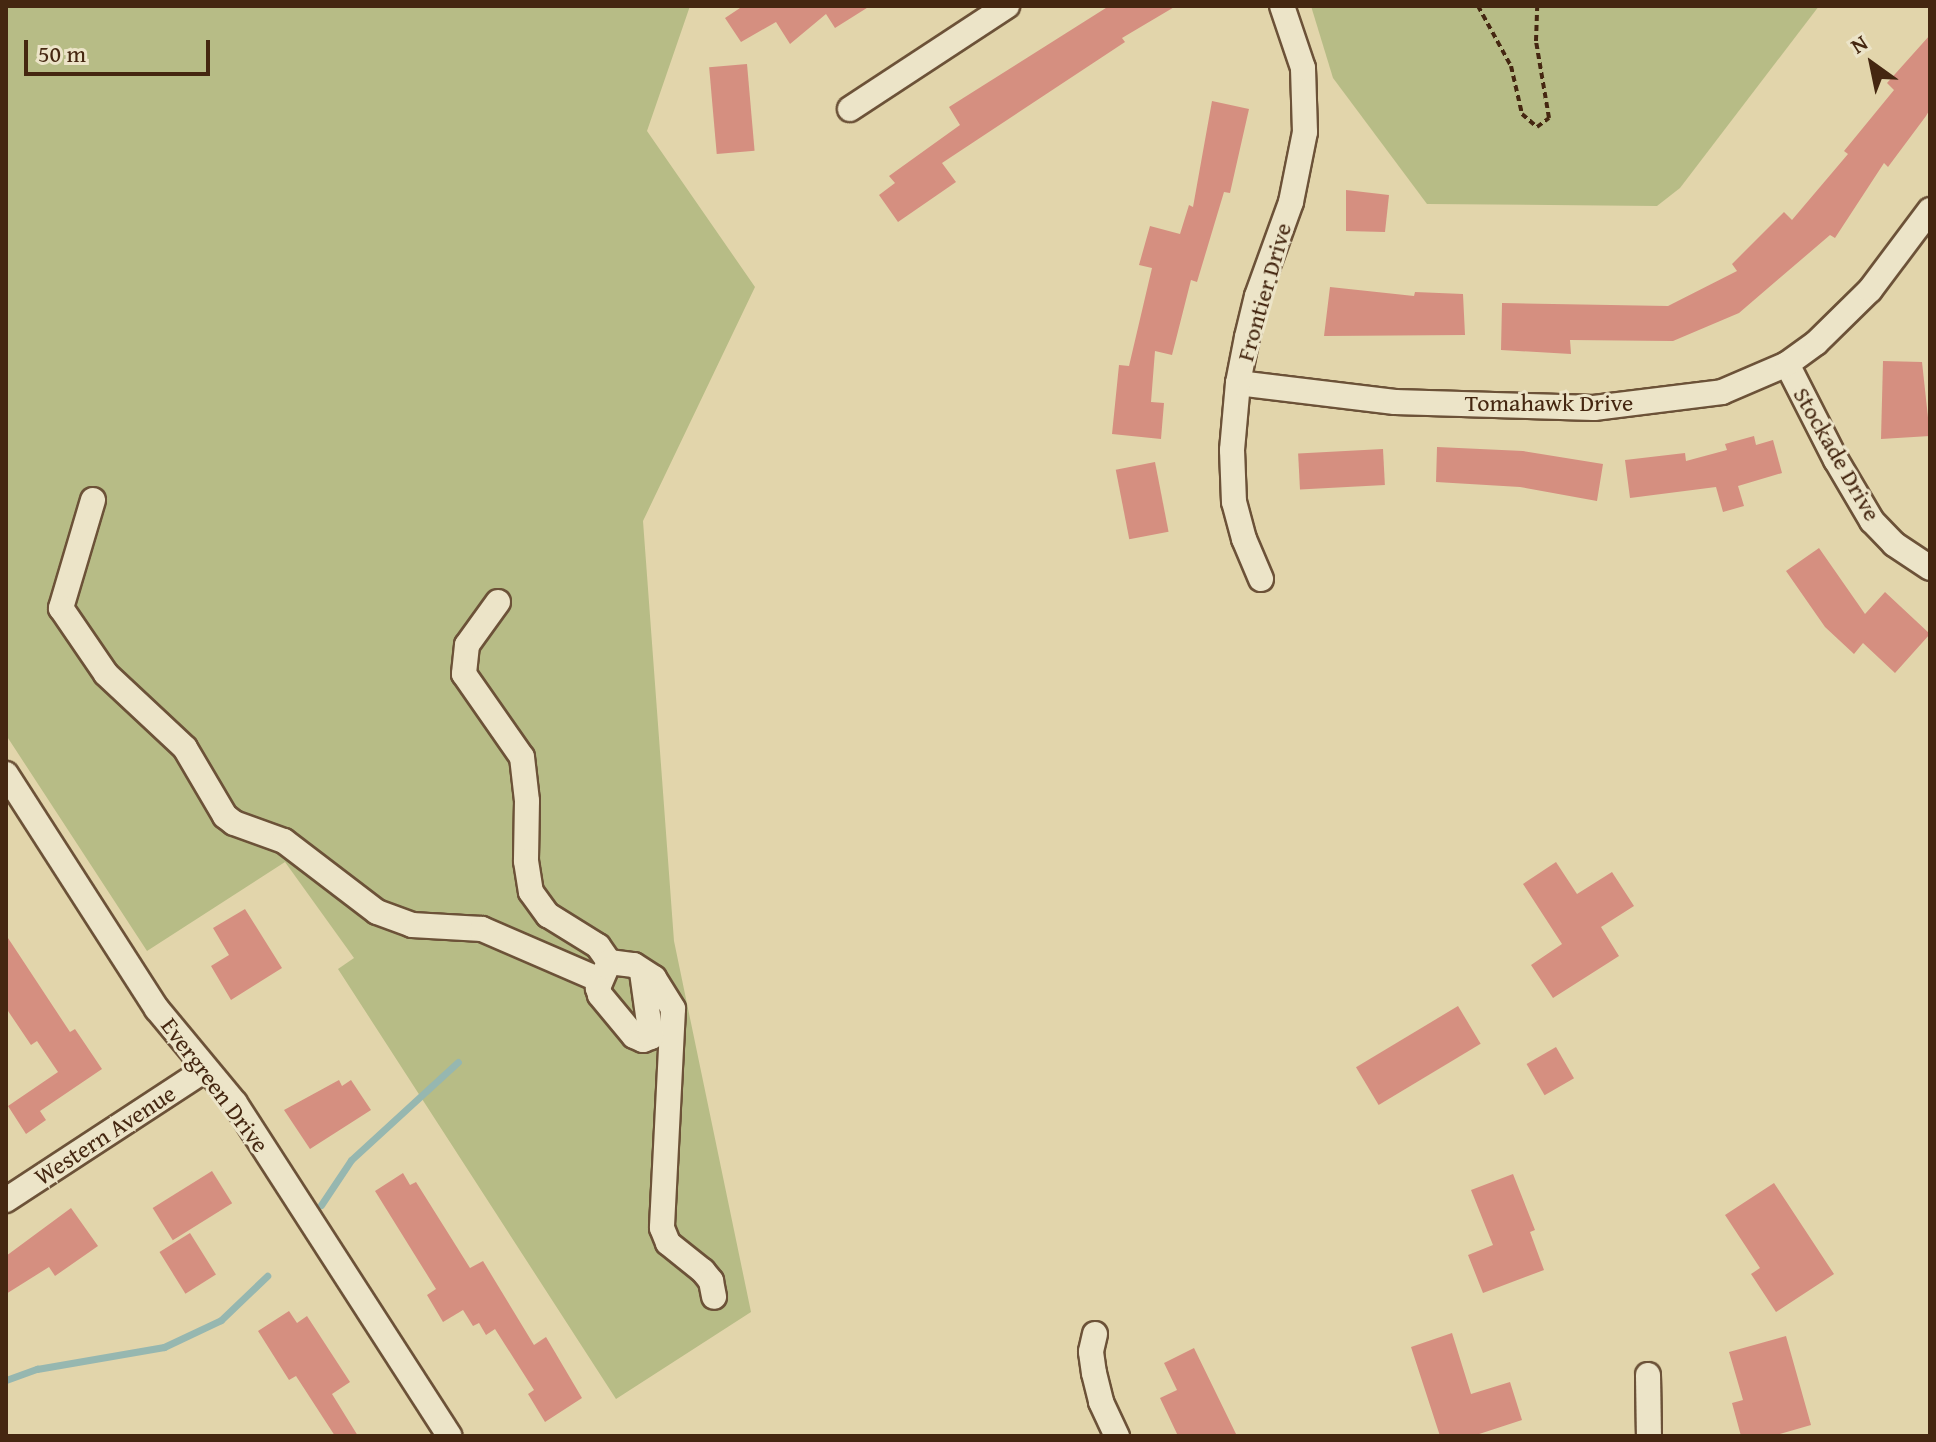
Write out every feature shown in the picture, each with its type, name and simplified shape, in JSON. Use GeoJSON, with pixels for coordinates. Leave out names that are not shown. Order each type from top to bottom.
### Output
{"type":"FeatureCollection","features":[{"type":"Feature","properties":{"kind":"street"},"geometry":{"type":"LineString","coordinates":[[850,109],[1007,6]]}},
{"type":"Feature","properties":{"kind":"street","name":"Frontier Drive"},"geometry":{"type":"LineString","coordinates":[[1261,579],[1244,539],[1234,502],[1232,450],[1238,383],[1257,296],[1300,167],[1305,132],[1303,68],[1282,6]]}},
{"type":"Feature","properties":{"kind":"street","name":"Tomahawk Drive"},"geometry":{"type":"LineString","coordinates":[[1238,383],[1395,402],[1594,408],[1722,392],[1787,364],[1816,343],[1870,290],[1930,210]]}},
{"type":"Feature","properties":{"kind":"street","name":"Stockade Drive"},"geometry":{"type":"LineString","coordinates":[[1787,364],[1836,460],[1872,521],[1894,544],[1930,568]]}},
{"type":"Feature","properties":{"kind":"street"},"geometry":{"type":"LineString","coordinates":[[93,500],[61,608],[106,674],[185,748],[225,816],[234,823],[284,841],[377,912],[395,920],[429,927],[482,929],[604,971],[634,965],[661,986],[673,1009],[662,1228],[668,1243],[711,1281],[714,1297]]}},
{"type":"Feature","properties":{"kind":"street"},"geometry":{"type":"LineString","coordinates":[[498,602],[467,645],[464,674],[522,757],[527,801],[526,861],[531,892],[548,915],[598,946],[604,971],[600,995],[634,1036],[643,1040],[651,1037],[642,972]]}},
{"type":"Feature","properties":{"kind":"street","name":"Evergreen Drive"},"geometry":{"type":"LineString","coordinates":[[6,774],[157,1009],[235,1103],[450,1436]]}},
{"type":"Feature","properties":{"kind":"street","name":"Western Avenue"},"geometry":{"type":"LineString","coordinates":[[6,1200],[205,1070]]}},
{"type":"Feature","properties":{"kind":"street"},"geometry":{"type":"LineString","coordinates":[[1095,1334],[1091,1352],[1094,1373],[1101,1402],[1117,1436]]}},
{"type":"Feature","properties":{"kind":"street"},"geometry":{"type":"LineString","coordinates":[[1648,1375],[1649,1436]]}},
{"type":"Feature","properties":{"kind":"path"},"geometry":{"type":"LineString","coordinates":[[1478,6],[1511,66],[1522,114],[1537,127],[1549,118],[1536,41],[1537,6]]}},
{"type":"Feature","properties":{"kind":"green space"},"geometry":{"type":"Polygon","coordinates":[[[6,6],[690,6],[647,131],[755,287],[643,521],[674,941],[751,1312],[616,1399],[338,969],[354,958],[285,862],[147,951],[6,735],[6,6]]]}},
{"type":"Feature","properties":{"kind":"green space"},"geometry":{"type":"Polygon","coordinates":[[[1311,6],[1819,6],[1680,188],[1657,206],[1427,204],[1333,78],[1311,6]]]}},
{"type":"Feature","properties":{"kind":"building"},"geometry":{"type":"Polygon","coordinates":[[[743,6],[870,6],[835,28],[826,14],[790,44],[776,22],[741,42],[725,18],[743,6]]]}},
{"type":"Feature","properties":{"kind":"building"},"geometry":{"type":"Polygon","coordinates":[[[1109,6],[1176,6],[1122,38],[1125,42],[942,163],[956,182],[898,222],[879,195],[895,183],[889,176],[960,125],[949,107],[1109,6]]]}},
{"type":"Feature","properties":{"kind":"building"},"geometry":{"type":"Polygon","coordinates":[[[1930,35],[1930,109],[1926,116],[1888,167],[1884,163],[1835,238],[1830,235],[1739,313],[1673,341],[1570,340],[1571,354],[1501,350],[1502,303],[1668,306],[1737,271],[1732,264],[1784,212],[1792,220],[1848,154],[1844,151],[1894,90],[1887,83],[1930,35]]]}},
{"type":"Feature","properties":{"kind":"building"},"geometry":{"type":"Polygon","coordinates":[[[747,64],[755,151],[717,154],[709,67],[747,64]]]}},
{"type":"Feature","properties":{"kind":"building"},"geometry":{"type":"Polygon","coordinates":[[[1212,101],[1249,109],[1230,193],[1224,192],[1197,282],[1191,280],[1172,355],[1155,351],[1151,402],[1164,403],[1161,439],[1112,434],[1119,365],[1129,366],[1152,268],[1139,265],[1150,226],[1180,234],[1189,205],[1193,207],[1212,101]]]}},
{"type":"Feature","properties":{"kind":"building"},"geometry":{"type":"Polygon","coordinates":[[[1346,190],[1389,195],[1385,232],[1346,231],[1346,190]]]}},
{"type":"Feature","properties":{"kind":"building"},"geometry":{"type":"Polygon","coordinates":[[[1330,287],[1414,296],[1415,292],[1463,294],[1465,335],[1324,336],[1330,287]]]}},
{"type":"Feature","properties":{"kind":"building"},"geometry":{"type":"Polygon","coordinates":[[[1883,361],[1922,362],[1930,436],[1881,439],[1883,361]]]}},
{"type":"Feature","properties":{"kind":"building"},"geometry":{"type":"Polygon","coordinates":[[[1754,436],[1756,445],[1773,440],[1782,473],[1738,486],[1744,506],[1723,512],[1716,487],[1630,498],[1625,460],[1685,453],[1686,461],[1727,450],[1725,444],[1754,436]]]}},
{"type":"Feature","properties":{"kind":"building"},"geometry":{"type":"Polygon","coordinates":[[[1437,447],[1523,451],[1603,464],[1597,501],[1520,487],[1436,482],[1437,447]]]}},
{"type":"Feature","properties":{"kind":"building"},"geometry":{"type":"Polygon","coordinates":[[[1383,449],[1385,485],[1300,489],[1298,453],[1383,449]]]}},
{"type":"Feature","properties":{"kind":"building"},"geometry":{"type":"Polygon","coordinates":[[[1155,462],[1169,532],[1129,539],[1116,470],[1155,462]]]}},
{"type":"Feature","properties":{"kind":"building"},"geometry":{"type":"Polygon","coordinates":[[[1819,548],[1865,614],[1885,592],[1930,634],[1895,673],[1863,643],[1854,654],[1825,627],[1786,571],[1819,548]]]}},
{"type":"Feature","properties":{"kind":"building"},"geometry":{"type":"Polygon","coordinates":[[[1556,862],[1577,894],[1612,872],[1634,906],[1601,927],[1619,956],[1553,998],[1531,965],[1562,944],[1523,884],[1556,862]]]}},
{"type":"Feature","properties":{"kind":"building"},"geometry":{"type":"Polygon","coordinates":[[[245,909],[282,968],[231,1000],[211,966],[229,955],[213,928],[245,909]]]}},
{"type":"Feature","properties":{"kind":"building"},"geometry":{"type":"Polygon","coordinates":[[[6,935],[70,1032],[75,1029],[102,1069],[40,1111],[46,1120],[26,1134],[8,1106],[58,1072],[37,1041],[31,1045],[6,1008],[6,935]]]}},
{"type":"Feature","properties":{"kind":"building"},"geometry":{"type":"Polygon","coordinates":[[[1458,1006],[1481,1044],[1379,1105],[1356,1067],[1458,1006]]]}},
{"type":"Feature","properties":{"kind":"building"},"geometry":{"type":"Polygon","coordinates":[[[1556,1047],[1574,1078],[1545,1095],[1527,1064],[1556,1047]]]}},
{"type":"Feature","properties":{"kind":"building"},"geometry":{"type":"Polygon","coordinates":[[[339,1080],[342,1086],[351,1080],[371,1110],[310,1149],[284,1110],[339,1080]]]}},
{"type":"Feature","properties":{"kind":"building"},"geometry":{"type":"Polygon","coordinates":[[[212,1171],[232,1203],[173,1240],[153,1208],[212,1171]]]}},
{"type":"Feature","properties":{"kind":"building"},"geometry":{"type":"Polygon","coordinates":[[[403,1173],[410,1185],[416,1182],[470,1268],[483,1261],[534,1345],[546,1337],[582,1398],[545,1422],[528,1394],[534,1390],[495,1329],[486,1335],[479,1323],[473,1326],[463,1310],[443,1322],[427,1295],[436,1289],[375,1191],[403,1173]]]}},
{"type":"Feature","properties":{"kind":"building"},"geometry":{"type":"Polygon","coordinates":[[[1513,1174],[1535,1230],[1530,1232],[1544,1270],[1483,1293],[1468,1255],[1493,1245],[1471,1190],[1513,1174]]]}},
{"type":"Feature","properties":{"kind":"building"},"geometry":{"type":"Polygon","coordinates":[[[1774,1183],[1834,1274],[1776,1312],[1751,1274],[1760,1268],[1725,1215],[1774,1183]]]}},
{"type":"Feature","properties":{"kind":"building"},"geometry":{"type":"Polygon","coordinates":[[[71,1208],[98,1246],[55,1276],[49,1267],[6,1294],[6,1256],[71,1208]]]}},
{"type":"Feature","properties":{"kind":"building"},"geometry":{"type":"Polygon","coordinates":[[[190,1233],[216,1275],[185,1294],[159,1252],[190,1233]]]}},
{"type":"Feature","properties":{"kind":"building"},"geometry":{"type":"Polygon","coordinates":[[[289,1311],[297,1323],[307,1316],[350,1382],[332,1394],[358,1436],[335,1436],[296,1376],[289,1380],[258,1331],[289,1311]]]}},
{"type":"Feature","properties":{"kind":"building"},"geometry":{"type":"Polygon","coordinates":[[[1452,1333],[1471,1394],[1510,1382],[1522,1420],[1473,1436],[1440,1436],[1411,1347],[1452,1333]]]}},
{"type":"Feature","properties":{"kind":"building"},"geometry":{"type":"Polygon","coordinates":[[[1786,1336],[1811,1425],[1773,1436],[1741,1436],[1732,1403],[1743,1400],[1729,1352],[1786,1336]]]}},
{"type":"Feature","properties":{"kind":"building"},"geometry":{"type":"Polygon","coordinates":[[[1194,1348],[1237,1436],[1178,1436],[1160,1398],[1177,1390],[1164,1363],[1194,1348]]]}},
{"type":"Feature","properties":{"kind":"waterway"},"geometry":{"type":"LineString","coordinates":[[321,1205],[351,1160],[458,1062]]}},
{"type":"Feature","properties":{"kind":"waterway"},"geometry":{"type":"LineString","coordinates":[[6,1380],[37,1369],[164,1347],[221,1320],[267,1276]]}}]}
